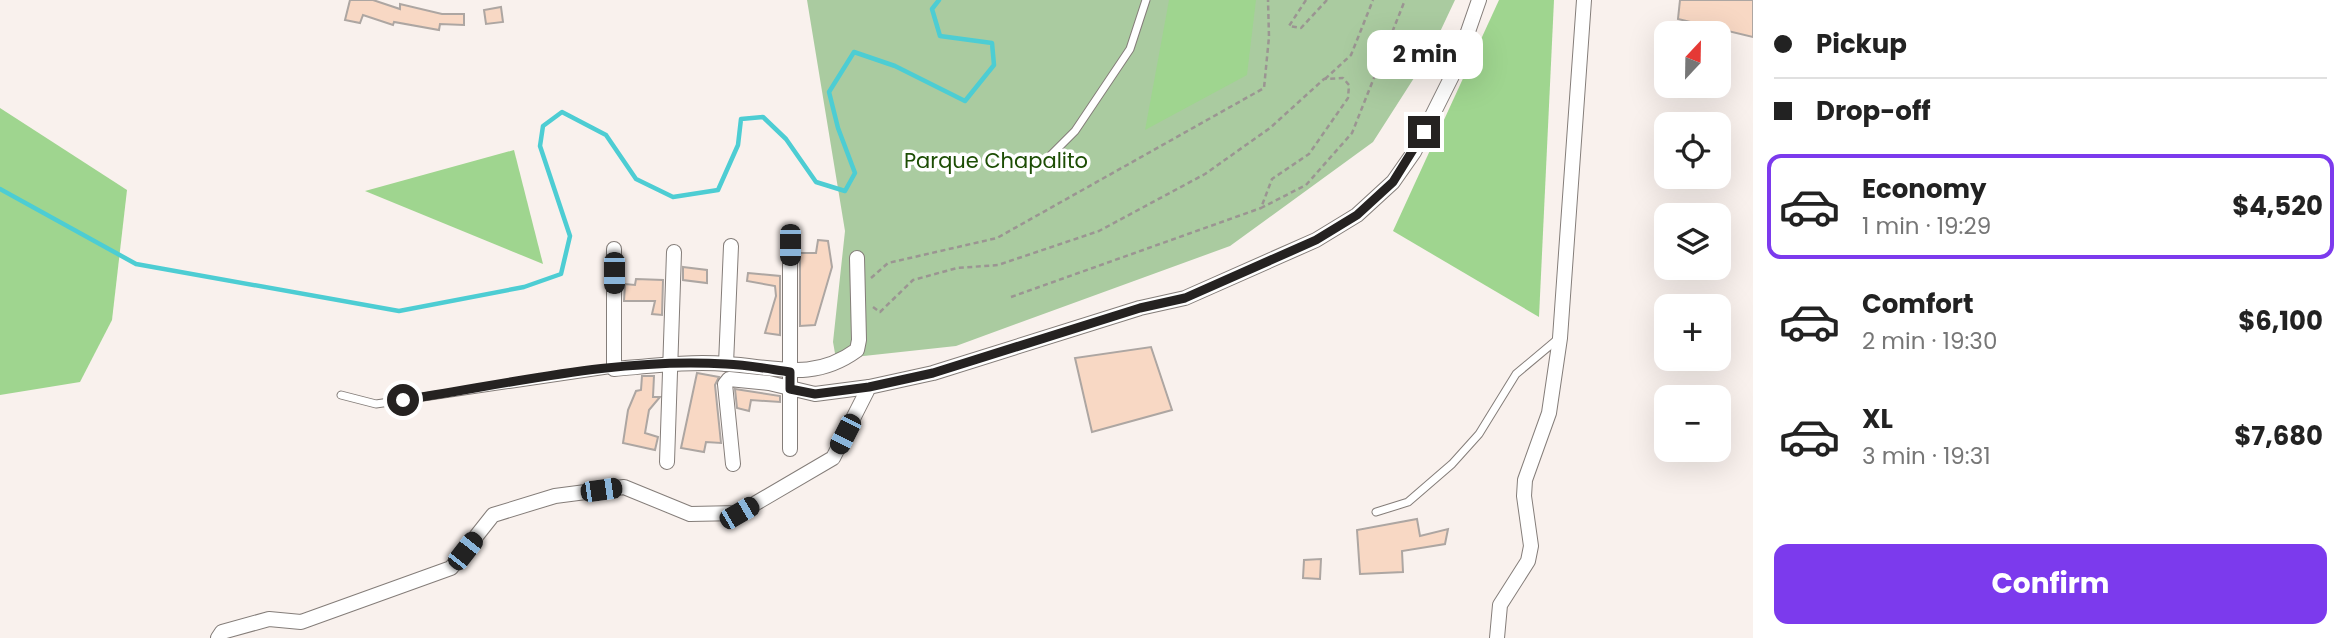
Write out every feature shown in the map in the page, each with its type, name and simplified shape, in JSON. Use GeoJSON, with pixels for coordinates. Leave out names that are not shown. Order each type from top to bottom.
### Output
{"type":"FeatureCollection","features":[{"type":"Feature","properties":{"kind":"street"},"geometry":{"type":"LineString","coordinates":[[733,464],[726,381],[769,383],[815,394],[869,387],[933,373],[1127,312],[1185,298],[1316,240],[1357,215],[1393,182],[1414,152],[1454,72],[1479,0]]}},
{"type":"Feature","properties":{"kind":"street"},"geometry":{"type":"LineString","coordinates":[[1497,638],[1500,606],[1528,561],[1531,547],[1524,496],[1525,480],[1549,413],[1560,338],[1584,0]]}},
{"type":"Feature","properties":{"kind":"street"},"geometry":{"type":"LineString","coordinates":[[790,245],[790,449]]}},
{"type":"Feature","properties":{"kind":"street"},"geometry":{"type":"LineString","coordinates":[[726,364],[731,246]]}},
{"type":"Feature","properties":{"kind":"street"},"geometry":{"type":"LineString","coordinates":[[614,249],[614,369],[726,364],[790,372],[820,368],[857,350],[857,258]]}},
{"type":"Feature","properties":{"kind":"street"},"geometry":{"type":"LineString","coordinates":[[667,462],[674,252]]}},
{"type":"Feature","properties":{"kind":"street"},"geometry":{"type":"LineString","coordinates":[[218,638],[222,632],[269,619],[301,622],[451,568],[493,515],[555,496],[624,486],[690,514],[739,513],[833,458],[869,387]]}},
{"type":"Feature","properties":{"kind":"lane"},"geometry":{"type":"LineString","coordinates":[[1046,160],[1075,131],[1130,49],[1146,0]]}},
{"type":"Feature","properties":{"kind":"lane"},"geometry":{"type":"LineString","coordinates":[[1376,512],[1408,502],[1452,464],[1479,434],[1516,374],[1560,338]]}},
{"type":"Feature","properties":{"kind":"lane"},"geometry":{"type":"LineString","coordinates":[[341,395],[376,404],[614,369]]}},
{"type":"Feature","properties":{"kind":"path"},"geometry":{"type":"LineString","coordinates":[[870,279],[888,263],[997,238],[1264,88],[1269,37],[1268,0]]}},
{"type":"Feature","properties":{"kind":"path"},"geometry":{"type":"LineString","coordinates":[[1306,0],[1289,26],[1301,28],[1327,0]]}},
{"type":"Feature","properties":{"kind":"path"},"geometry":{"type":"LineString","coordinates":[[869,303],[880,312],[913,280],[957,268],[998,265],[1100,231],[1205,174],[1270,128],[1351,55],[1373,0]]}},
{"type":"Feature","properties":{"kind":"path"},"geometry":{"type":"LineString","coordinates":[[1011,297],[1261,208],[1306,185],[1352,133],[1405,0]]}},
{"type":"Feature","properties":{"kind":"path"},"geometry":{"type":"LineString","coordinates":[[1261,208],[1272,179],[1310,155],[1348,98],[1349,85],[1343,78],[1325,79]]}},
{"type":"Feature","properties":{"kind":"green space","name":"Parque Chapalito"},"geometry":{"type":"Polygon","coordinates":[[[807,0],[1455,0],[1430,53],[1373,142],[1230,246],[956,346],[836,359],[833,342],[845,231],[807,0]]]}},
{"type":"Feature","properties":{"kind":"green space"},"geometry":{"type":"Polygon","coordinates":[[[1169,0],[1256,0],[1247,75],[1145,130],[1169,0]]]}},
{"type":"Feature","properties":{"kind":"green space"},"geometry":{"type":"Polygon","coordinates":[[[1499,0],[1554,0],[1539,317],[1393,231],[1499,0]]]}},
{"type":"Feature","properties":{"kind":"green space"},"geometry":{"type":"Polygon","coordinates":[[[0,108],[127,190],[112,320],[80,382],[0,395],[0,108]]]}},
{"type":"Feature","properties":{"kind":"green space"},"geometry":{"type":"Polygon","coordinates":[[[514,150],[543,264],[365,191],[514,150]]]}},
{"type":"Feature","properties":{"kind":"building"},"geometry":{"type":"Polygon","coordinates":[[[350,0],[373,0],[400,9],[400,4],[442,14],[464,14],[464,25],[440,24],[439,30],[394,22],[393,25],[363,15],[360,23],[345,20],[350,0]]]}},
{"type":"Feature","properties":{"kind":"building"},"geometry":{"type":"Polygon","coordinates":[[[1680,0],[1753,0],[1753,37],[1731,32],[1731,21],[1678,19],[1680,0]]]}},
{"type":"Feature","properties":{"kind":"building"},"geometry":{"type":"Polygon","coordinates":[[[501,7],[503,22],[486,24],[484,10],[501,7]]]}},
{"type":"Feature","properties":{"kind":"building"},"geometry":{"type":"Polygon","coordinates":[[[818,240],[828,241],[832,267],[815,325],[800,326],[800,253],[816,253],[818,240]]]}},
{"type":"Feature","properties":{"kind":"building"},"geometry":{"type":"Polygon","coordinates":[[[683,267],[707,270],[707,283],[683,280],[683,267]]]}},
{"type":"Feature","properties":{"kind":"building"},"geometry":{"type":"Polygon","coordinates":[[[748,273],[780,276],[780,335],[765,333],[776,296],[775,286],[747,281],[748,273]]]}},
{"type":"Feature","properties":{"kind":"building"},"geometry":{"type":"Polygon","coordinates":[[[636,279],[663,280],[662,315],[652,314],[655,301],[624,301],[625,284],[635,285],[636,279]]]}},
{"type":"Feature","properties":{"kind":"building"},"geometry":{"type":"Polygon","coordinates":[[[1151,347],[1172,410],[1092,432],[1075,358],[1151,347]]]}},
{"type":"Feature","properties":{"kind":"building"},"geometry":{"type":"Polygon","coordinates":[[[697,373],[719,377],[715,385],[721,443],[706,442],[704,452],[681,448],[697,373]]]}},
{"type":"Feature","properties":{"kind":"building"},"geometry":{"type":"Polygon","coordinates":[[[642,376],[654,376],[653,397],[660,397],[649,410],[645,433],[658,437],[655,450],[623,443],[628,410],[636,391],[641,390],[642,376]]]}},
{"type":"Feature","properties":{"kind":"building"},"geometry":{"type":"Polygon","coordinates":[[[735,389],[780,396],[780,402],[751,400],[749,411],[737,408],[735,389]]]}},
{"type":"Feature","properties":{"kind":"building"},"geometry":{"type":"Polygon","coordinates":[[[1417,519],[1420,536],[1448,529],[1445,544],[1402,551],[1403,572],[1360,574],[1357,530],[1417,519]]]}},
{"type":"Feature","properties":{"kind":"building"},"geometry":{"type":"Polygon","coordinates":[[[1321,559],[1320,579],[1303,578],[1304,560],[1321,559]]]}},
{"type":"Feature","properties":{"kind":"waterway"},"geometry":{"type":"LineString","coordinates":[[0,189],[136,264],[399,311],[524,287],[561,274],[570,236],[540,146],[543,126],[562,112],[606,135],[636,179],[673,197],[718,190],[738,145],[741,119],[763,117],[786,139],[816,182],[845,191],[855,173],[838,128],[829,92],[854,52],[895,66],[965,101],[994,65],[992,43],[940,36],[932,9],[939,0]]}},
{"type":"Feature","properties":{"kind":"route"},"geometry":{"type":"LineString","coordinates":[[403,400],[614,369],[669,365],[726,364],[790,372],[790,389],[815,394],[869,387],[933,373],[1140,308],[1185,298],[1316,240],[1357,215],[1393,182],[1424,132]]}}]}
